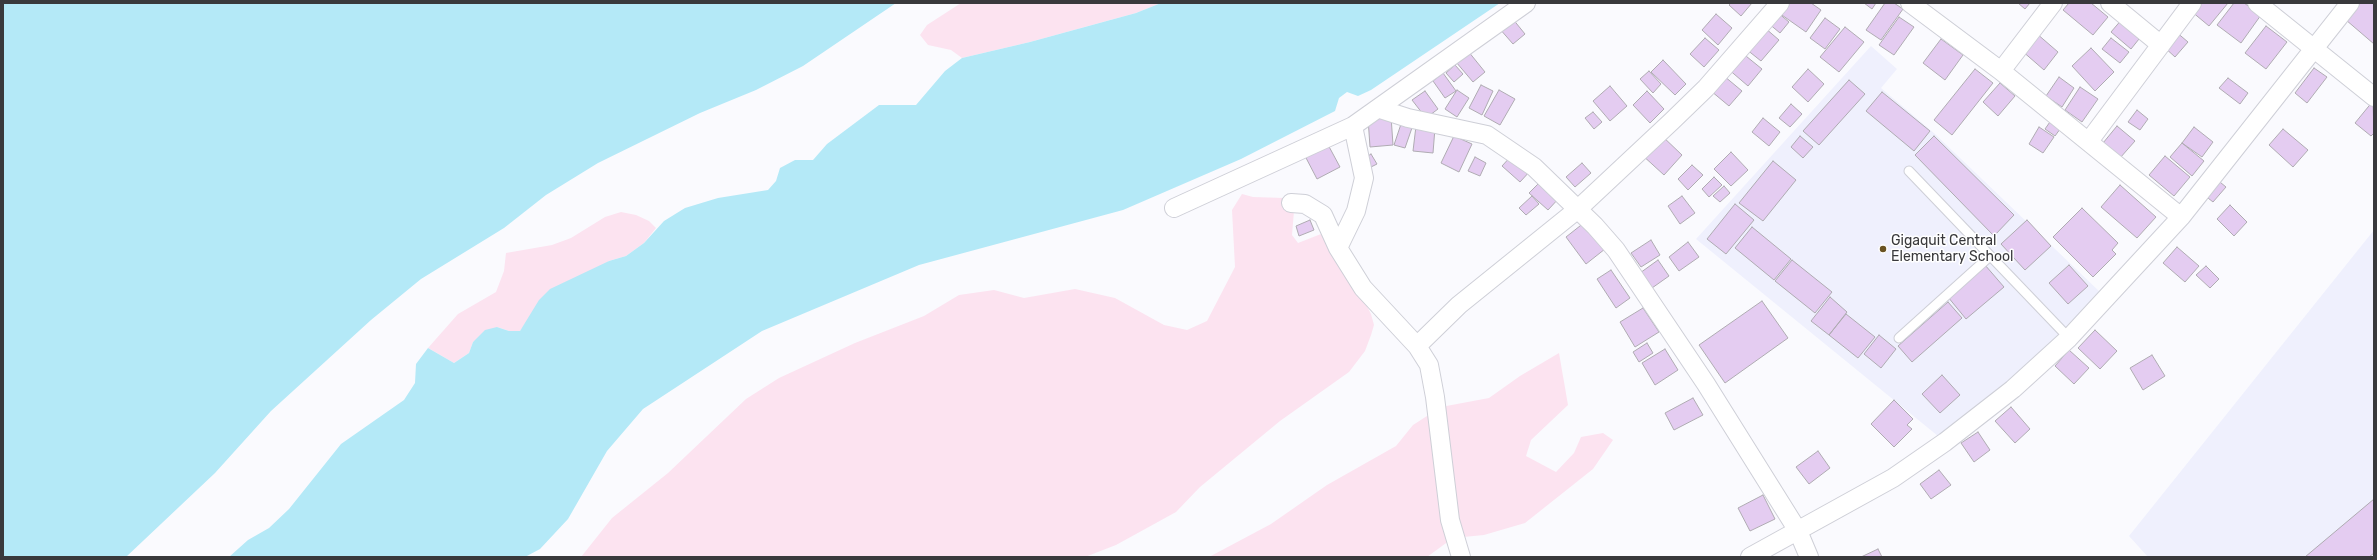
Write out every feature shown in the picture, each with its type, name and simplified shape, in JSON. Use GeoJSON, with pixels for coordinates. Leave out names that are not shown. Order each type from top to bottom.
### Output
{"type":"FeatureCollection","features":[{"type":"Feature","properties":{"kind":"street"},"geometry":{"type":"LineString","coordinates":[[1417,346],[1459,305],[1578,209],[1706,88],[1780,3]]}},
{"type":"Feature","properties":{"kind":"street"},"geometry":{"type":"LineString","coordinates":[[1910,3],[2001,71],[2089,141],[2180,217]]}},
{"type":"Feature","properties":{"kind":"street"},"geometry":{"type":"LineString","coordinates":[[2001,71],[2053,3]]}},
{"type":"Feature","properties":{"kind":"street"},"geometry":{"type":"LineString","coordinates":[[2110,3],[2161,45]]}},
{"type":"Feature","properties":{"kind":"street"},"geometry":{"type":"LineString","coordinates":[[2089,141],[2192,3]]}},
{"type":"Feature","properties":{"kind":"street"},"geometry":{"type":"LineString","coordinates":[[2257,3],[2312,50],[2374,97]]}},
{"type":"Feature","properties":{"kind":"street"},"geometry":{"type":"LineString","coordinates":[[1750,557],[1893,478],[1945,442],[2014,389],[2069,338],[2180,217],[2350,3]]}},
{"type":"Feature","properties":{"kind":"street"},"geometry":{"type":"LineString","coordinates":[[1174,208],[1353,126],[1380,109],[1519,8]]}},
{"type":"Feature","properties":{"kind":"street"},"geometry":{"type":"LineString","coordinates":[[1380,109],[1408,118],[1487,135],[1534,167],[1578,209],[1616,250],[1706,384],[1798,531],[1809,557]]}},
{"type":"Feature","properties":{"kind":"street"},"geometry":{"type":"LineString","coordinates":[[1338,248],[1356,211],[1364,178],[1353,126]]}},
{"type":"Feature","properties":{"kind":"street"},"geometry":{"type":"LineString","coordinates":[[1291,202],[1304,204],[1323,216],[1338,248],[1363,288],[1417,346],[1429,364],[1439,423],[1450,520],[1461,557]]}},
{"type":"Feature","properties":{"kind":"lane"},"geometry":{"type":"LineString","coordinates":[[1909,171],[2069,338]]}},
{"type":"Feature","properties":{"kind":"lane"},"geometry":{"type":"LineString","coordinates":[[1899,338],[1989,256]]}},
{"type":"Feature","properties":{"kind":"shaded area"},"geometry":{"type":"Polygon","coordinates":[[[961,3],[1161,3],[1136,13],[1030,42],[962,58],[951,50],[928,45],[920,35],[927,25],[961,3]]]}},
{"type":"Feature","properties":{"kind":"shaded area","name":"Gigaquit Central Elementary School"},"geometry":{"type":"Polygon","coordinates":[[[1871,46],[1897,69],[1881,88],[1935,134],[2101,293],[2008,385],[1938,436],[1696,239],[1871,46]]]}},
{"type":"Feature","properties":{"kind":"shaded area"},"geometry":{"type":"Polygon","coordinates":[[[1242,194],[1253,197],[1285,198],[1294,211],[1292,235],[1298,243],[1321,234],[1352,277],[1371,314],[1374,325],[1371,335],[1365,351],[1349,372],[1280,421],[1200,487],[1176,512],[1116,545],[1085,557],[581,557],[612,518],[668,473],[746,399],[779,378],[855,343],[924,316],[959,295],[994,290],[1024,298],[1075,289],[1115,298],[1164,325],[1187,330],[1207,321],[1235,267],[1232,210],[1242,194]]]}},
{"type":"Feature","properties":{"kind":"shaded area"},"geometry":{"type":"Polygon","coordinates":[[[621,212],[636,215],[649,221],[656,228],[644,243],[626,256],[609,261],[528,321],[520,331],[509,331],[497,327],[473,342],[469,353],[454,363],[428,348],[458,314],[496,292],[504,271],[506,253],[552,245],[571,238],[605,217],[621,212]]]}},
{"type":"Feature","properties":{"kind":"shaded area"},"geometry":{"type":"Polygon","coordinates":[[[2374,230],[2374,557],[2148,557],[2129,536],[2374,230]]]}},
{"type":"Feature","properties":{"kind":"shaded area"},"geometry":{"type":"Polygon","coordinates":[[[1559,353],[1568,405],[1531,440],[1526,456],[1556,472],[1574,453],[1581,437],[1603,433],[1613,440],[1593,469],[1525,523],[1484,535],[1453,538],[1427,557],[1209,557],[1271,524],[1327,485],[1396,446],[1413,425],[1441,407],[1489,398],[1520,376],[1559,353]]]}},
{"type":"Feature","properties":{"kind":"water"},"geometry":{"type":"Polygon","coordinates":[[[3,3],[896,3],[803,66],[756,90],[700,113],[598,163],[546,195],[504,228],[421,279],[371,320],[271,411],[215,473],[126,557],[3,557],[3,3]]]}},
{"type":"Feature","properties":{"kind":"water"},"geometry":{"type":"Polygon","coordinates":[[[1161,3],[1500,3],[1371,90],[1358,96],[1347,92],[1339,98],[1335,111],[1241,159],[1123,210],[919,265],[762,331],[643,409],[607,451],[568,519],[540,549],[525,557],[229,557],[248,540],[269,528],[289,509],[341,444],[404,400],[415,383],[416,364],[428,348],[454,363],[469,353],[473,342],[485,330],[497,327],[509,331],[520,331],[539,300],[550,289],[609,261],[626,256],[644,243],[664,221],[685,208],[718,198],[768,190],[776,181],[780,168],[795,160],[813,160],[827,144],[879,105],[916,105],[945,71],[962,58],[1030,42],[1136,13],[1161,3]]]}},
{"type":"Feature","properties":{"kind":"building"},"geometry":{"type":"Polygon","coordinates":[[[1731,3],[1752,3],[1741,16],[1729,5],[1731,3]]]}},
{"type":"Feature","properties":{"kind":"building"},"geometry":{"type":"Polygon","coordinates":[[[1786,3],[1811,3],[1821,10],[1806,32],[1779,13],[1786,3]]]}},
{"type":"Feature","properties":{"kind":"building"},"geometry":{"type":"Polygon","coordinates":[[[1864,3],[1876,3],[1872,9],[1864,3]]]}},
{"type":"Feature","properties":{"kind":"building"},"geometry":{"type":"Polygon","coordinates":[[[1885,3],[1894,3],[1903,9],[1881,40],[1866,30],[1885,3]]]}},
{"type":"Feature","properties":{"kind":"building"},"geometry":{"type":"Polygon","coordinates":[[[2018,3],[2030,3],[2025,9],[2018,3]]]}},
{"type":"Feature","properties":{"kind":"building"},"geometry":{"type":"Polygon","coordinates":[[[2069,3],[2091,3],[2108,17],[2093,35],[2063,10],[2069,3]]]}},
{"type":"Feature","properties":{"kind":"building"},"geometry":{"type":"Polygon","coordinates":[[[2197,3],[2228,3],[2209,26],[2191,11],[2197,3]]]}},
{"type":"Feature","properties":{"kind":"building"},"geometry":{"type":"Polygon","coordinates":[[[2234,3],[2244,3],[2261,15],[2241,43],[2217,25],[2234,3]]]}},
{"type":"Feature","properties":{"kind":"building"},"geometry":{"type":"Polygon","coordinates":[[[2360,3],[2374,3],[2374,44],[2346,20],[2360,3]]]}},
{"type":"Feature","properties":{"kind":"building"},"geometry":{"type":"Polygon","coordinates":[[[1777,12],[1789,22],[1780,33],[1768,23],[1777,12]]]}},
{"type":"Feature","properties":{"kind":"building"},"geometry":{"type":"Polygon","coordinates":[[[1716,14],[1732,28],[1718,45],[1702,30],[1716,14]]]}},
{"type":"Feature","properties":{"kind":"building"},"geometry":{"type":"Polygon","coordinates":[[[1899,17],[1914,27],[1894,55],[1879,45],[1899,17]]]}},
{"type":"Feature","properties":{"kind":"building"},"geometry":{"type":"Polygon","coordinates":[[[1512,18],[1525,34],[1513,44],[1499,28],[1512,18]]]}},
{"type":"Feature","properties":{"kind":"building"},"geometry":{"type":"Polygon","coordinates":[[[1825,18],[1840,29],[1825,49],[1810,38],[1825,18]]]}},
{"type":"Feature","properties":{"kind":"building"},"geometry":{"type":"Polygon","coordinates":[[[2123,18],[2143,34],[2131,49],[2111,32],[2123,18]]]}},
{"type":"Feature","properties":{"kind":"building"},"geometry":{"type":"Polygon","coordinates":[[[2266,26],[2287,42],[2266,69],[2245,53],[2266,26]]]}},
{"type":"Feature","properties":{"kind":"building"},"geometry":{"type":"Polygon","coordinates":[[[1845,27],[1864,42],[1839,72],[1820,57],[1845,27]]]}},
{"type":"Feature","properties":{"kind":"building"},"geometry":{"type":"Polygon","coordinates":[[[1765,28],[1779,40],[1761,61],[1746,49],[1765,28]]]}},
{"type":"Feature","properties":{"kind":"building"},"geometry":{"type":"Polygon","coordinates":[[[2175,31],[2188,42],[2175,57],[2163,46],[2175,31]]]}},
{"type":"Feature","properties":{"kind":"building"},"geometry":{"type":"Polygon","coordinates":[[[2036,33],[2058,52],[2044,70],[2021,50],[2036,33]]]}},
{"type":"Feature","properties":{"kind":"building"},"geometry":{"type":"Polygon","coordinates":[[[1705,38],[1719,50],[1704,67],[1690,54],[1705,38]]]}},
{"type":"Feature","properties":{"kind":"building"},"geometry":{"type":"Polygon","coordinates":[[[2111,38],[2129,52],[2120,63],[2102,49],[2111,38]]]}},
{"type":"Feature","properties":{"kind":"building"},"geometry":{"type":"Polygon","coordinates":[[[1941,39],[1963,55],[1945,80],[1923,63],[1941,39]]]}},
{"type":"Feature","properties":{"kind":"building"},"geometry":{"type":"Polygon","coordinates":[[[2091,48],[2114,72],[2095,91],[2072,66],[2091,48]]]}},
{"type":"Feature","properties":{"kind":"building"},"geometry":{"type":"Polygon","coordinates":[[[1468,51],[1485,72],[1473,82],[1456,62],[1468,51]]]}},
{"type":"Feature","properties":{"kind":"building"},"geometry":{"type":"Polygon","coordinates":[[[1741,52],[1762,69],[1748,86],[1727,68],[1741,52]]]}},
{"type":"Feature","properties":{"kind":"building"},"geometry":{"type":"Polygon","coordinates":[[[1663,60],[1686,84],[1675,95],[1651,72],[1663,60]]]}},
{"type":"Feature","properties":{"kind":"building"},"geometry":{"type":"Polygon","coordinates":[[[1455,65],[1463,74],[1454,82],[1446,73],[1455,65]]]}},
{"type":"Feature","properties":{"kind":"building"},"geometry":{"type":"Polygon","coordinates":[[[2314,68],[2327,77],[2307,103],[2295,93],[2314,68]]]}},
{"type":"Feature","properties":{"kind":"building"},"geometry":{"type":"Polygon","coordinates":[[[1808,69],[1824,84],[1808,102],[1792,87],[1808,69]]]}},
{"type":"Feature","properties":{"kind":"building"},"geometry":{"type":"Polygon","coordinates":[[[1975,69],[1993,83],[1952,135],[1934,120],[1975,69]]]}},
{"type":"Feature","properties":{"kind":"building"},"geometry":{"type":"Polygon","coordinates":[[[1649,71],[1661,84],[1653,93],[1640,79],[1649,71]]]}},
{"type":"Feature","properties":{"kind":"building"},"geometry":{"type":"Polygon","coordinates":[[[1443,73],[1456,91],[1445,98],[1433,81],[1443,73]]]}},
{"type":"Feature","properties":{"kind":"building"},"geometry":{"type":"Polygon","coordinates":[[[1724,76],[1742,91],[1729,106],[1711,91],[1724,76]]]}},
{"type":"Feature","properties":{"kind":"building"},"geometry":{"type":"Polygon","coordinates":[[[2059,77],[2074,88],[2062,107],[2046,96],[2059,77]]]}},
{"type":"Feature","properties":{"kind":"building"},"geometry":{"type":"Polygon","coordinates":[[[2228,78],[2248,93],[2240,104],[2219,88],[2228,78]]]}},
{"type":"Feature","properties":{"kind":"building"},"geometry":{"type":"Polygon","coordinates":[[[1849,80],[1865,94],[1819,145],[1803,131],[1849,80]]]}},
{"type":"Feature","properties":{"kind":"building"},"geometry":{"type":"Polygon","coordinates":[[[2000,83],[2015,96],[1998,116],[1983,102],[2000,83]]]}},
{"type":"Feature","properties":{"kind":"building"},"geometry":{"type":"Polygon","coordinates":[[[1481,85],[1493,91],[1482,115],[1469,108],[1481,85]]]}},
{"type":"Feature","properties":{"kind":"building"},"geometry":{"type":"Polygon","coordinates":[[[1610,86],[1627,106],[1610,121],[1593,101],[1610,86]]]}},
{"type":"Feature","properties":{"kind":"building"},"geometry":{"type":"Polygon","coordinates":[[[2080,87],[2098,99],[2082,122],[2065,110],[2080,87]]]}},
{"type":"Feature","properties":{"kind":"building"},"geometry":{"type":"Polygon","coordinates":[[[1457,90],[1469,98],[1457,117],[1445,109],[1457,90]]]}},
{"type":"Feature","properties":{"kind":"building"},"geometry":{"type":"Polygon","coordinates":[[[1499,90],[1515,99],[1500,125],[1484,116],[1499,90]]]}},
{"type":"Feature","properties":{"kind":"building"},"geometry":{"type":"Polygon","coordinates":[[[1425,91],[1438,109],[1426,118],[1412,100],[1425,91]]]}},
{"type":"Feature","properties":{"kind":"building"},"geometry":{"type":"Polygon","coordinates":[[[1647,91],[1664,109],[1650,123],[1633,105],[1647,91]]]}},
{"type":"Feature","properties":{"kind":"building"},"geometry":{"type":"Polygon","coordinates":[[[1882,92],[1930,131],[1914,151],[1866,111],[1882,92]]]}},
{"type":"Feature","properties":{"kind":"building"},"geometry":{"type":"Polygon","coordinates":[[[2373,101],[2374,133],[2371,136],[2355,123],[2373,101]]]}},
{"type":"Feature","properties":{"kind":"building"},"geometry":{"type":"Polygon","coordinates":[[[1791,104],[1802,114],[1790,127],[1779,118],[1791,104]]]}},
{"type":"Feature","properties":{"kind":"building"},"geometry":{"type":"Polygon","coordinates":[[[2137,110],[2148,119],[2140,130],[2128,122],[2137,110]]]}},
{"type":"Feature","properties":{"kind":"building"},"geometry":{"type":"Polygon","coordinates":[[[1593,112],[1602,122],[1594,129],[1585,118],[1593,112]]]}},
{"type":"Feature","properties":{"kind":"building"},"geometry":{"type":"Polygon","coordinates":[[[1391,116],[1393,145],[1370,147],[1368,118],[1391,116]]]}},
{"type":"Feature","properties":{"kind":"building"},"geometry":{"type":"Polygon","coordinates":[[[1403,118],[1414,122],[1405,148],[1394,145],[1403,118]]]}},
{"type":"Feature","properties":{"kind":"building"},"geometry":{"type":"Polygon","coordinates":[[[1763,118],[1780,132],[1769,146],[1752,132],[1763,118]]]}},
{"type":"Feature","properties":{"kind":"building"},"geometry":{"type":"Polygon","coordinates":[[[2052,119],[2063,125],[2055,136],[2045,129],[2052,119]]]}},
{"type":"Feature","properties":{"kind":"building"},"geometry":{"type":"Polygon","coordinates":[[[1416,126],[1435,128],[1433,153],[1413,151],[1416,126]]]}},
{"type":"Feature","properties":{"kind":"building"},"geometry":{"type":"Polygon","coordinates":[[[2117,126],[2135,141],[2120,158],[2103,143],[2117,126]]]}},
{"type":"Feature","properties":{"kind":"building"},"geometry":{"type":"Polygon","coordinates":[[[2039,127],[2054,137],[2043,153],[2029,144],[2039,127]]]}},
{"type":"Feature","properties":{"kind":"building"},"geometry":{"type":"Polygon","coordinates":[[[2194,127],[2213,142],[2202,157],[2182,143],[2194,127]]]}},
{"type":"Feature","properties":{"kind":"building"},"geometry":{"type":"Polygon","coordinates":[[[2283,129],[2308,150],[2293,167],[2269,145],[2283,129]]]}},
{"type":"Feature","properties":{"kind":"building"},"geometry":{"type":"Polygon","coordinates":[[[1660,134],[1682,155],[1664,175],[1641,154],[1660,134]]]}},
{"type":"Feature","properties":{"kind":"building"},"geometry":{"type":"Polygon","coordinates":[[[1454,136],[1472,144],[1459,172],[1441,163],[1454,136]]]}},
{"type":"Feature","properties":{"kind":"building"},"geometry":{"type":"Polygon","coordinates":[[[1800,136],[1813,147],[1803,158],[1791,147],[1800,136]]]}},
{"type":"Feature","properties":{"kind":"building"},"geometry":{"type":"Polygon","coordinates":[[[1934,136],[2014,215],[1994,236],[1915,155],[1934,136]]]}},
{"type":"Feature","properties":{"kind":"building"},"geometry":{"type":"Polygon","coordinates":[[[1326,141],[1340,167],[1317,179],[1304,154],[1326,141]]]}},
{"type":"Feature","properties":{"kind":"building"},"geometry":{"type":"Polygon","coordinates":[[[2182,143],[2204,161],[2192,176],[2170,157],[2182,143]]]}},
{"type":"Feature","properties":{"kind":"building"},"geometry":{"type":"Polygon","coordinates":[[[1731,152],[1748,170],[1731,186],[1714,169],[1731,152]]]}},
{"type":"Feature","properties":{"kind":"building"},"geometry":{"type":"Polygon","coordinates":[[[1371,154],[1377,164],[1371,167],[1365,158],[1371,154]]]}},
{"type":"Feature","properties":{"kind":"building"},"geometry":{"type":"Polygon","coordinates":[[[1513,154],[1531,170],[1520,182],[1502,166],[1513,154]]]}},
{"type":"Feature","properties":{"kind":"building"},"geometry":{"type":"Polygon","coordinates":[[[2165,156],[2190,177],[2174,196],[2149,175],[2165,156]]]}},
{"type":"Feature","properties":{"kind":"building"},"geometry":{"type":"Polygon","coordinates":[[[1475,157],[1486,163],[1480,176],[1468,171],[1475,157]]]}},
{"type":"Feature","properties":{"kind":"building"},"geometry":{"type":"Polygon","coordinates":[[[1773,161],[1796,180],[1763,221],[1739,203],[1773,161]]]}},
{"type":"Feature","properties":{"kind":"building"},"geometry":{"type":"Polygon","coordinates":[[[1582,163],[1591,173],[1575,187],[1566,177],[1582,163]]]}},
{"type":"Feature","properties":{"kind":"building"},"geometry":{"type":"Polygon","coordinates":[[[1692,165],[1703,175],[1688,190],[1678,179],[1692,165]]]}},
{"type":"Feature","properties":{"kind":"building"},"geometry":{"type":"Polygon","coordinates":[[[1714,177],[1722,185],[1709,197],[1702,189],[1714,177]]]}},
{"type":"Feature","properties":{"kind":"building"},"geometry":{"type":"Polygon","coordinates":[[[2215,178],[2226,187],[2213,202],[2203,194],[2215,178]]]}},
{"type":"Feature","properties":{"kind":"building"},"geometry":{"type":"Polygon","coordinates":[[[1541,181],[1560,197],[1548,210],[1529,193],[1541,181]]]}},
{"type":"Feature","properties":{"kind":"building"},"geometry":{"type":"Polygon","coordinates":[[[2120,185],[2156,217],[2137,238],[2101,207],[2120,185]]]}},
{"type":"Feature","properties":{"kind":"building"},"geometry":{"type":"Polygon","coordinates":[[[1724,186],[1730,193],[1720,202],[1713,196],[1724,186]]]}},
{"type":"Feature","properties":{"kind":"building"},"geometry":{"type":"Polygon","coordinates":[[[1532,196],[1539,204],[1526,215],[1519,208],[1532,196]]]}},
{"type":"Feature","properties":{"kind":"building"},"geometry":{"type":"Polygon","coordinates":[[[1682,196],[1695,213],[1680,224],[1668,206],[1682,196]]]}},
{"type":"Feature","properties":{"kind":"building"},"geometry":{"type":"Polygon","coordinates":[[[1735,204],[1754,220],[1726,254],[1707,239],[1735,204]]]}},
{"type":"Feature","properties":{"kind":"building"},"geometry":{"type":"Polygon","coordinates":[[[2230,205],[2247,222],[2234,236],[2217,219],[2230,205]]]}},
{"type":"Feature","properties":{"kind":"building"},"geometry":{"type":"Polygon","coordinates":[[[2082,208],[2118,243],[2112,250],[2116,254],[2093,277],[2053,237],[2082,208]]]}},
{"type":"Feature","properties":{"kind":"building"},"geometry":{"type":"Polygon","coordinates":[[[1310,220],[1314,230],[1299,236],[1296,226],[1310,220]]]}},
{"type":"Feature","properties":{"kind":"building"},"geometry":{"type":"Polygon","coordinates":[[[2027,220],[2051,246],[2025,270],[2001,244],[2027,220]]]}},
{"type":"Feature","properties":{"kind":"building"},"geometry":{"type":"Polygon","coordinates":[[[1585,222],[1605,249],[1586,264],[1566,237],[1585,222]]]}},
{"type":"Feature","properties":{"kind":"building"},"geometry":{"type":"Polygon","coordinates":[[[1752,227],[1791,259],[1774,280],[1735,248],[1752,227]]]}},
{"type":"Feature","properties":{"kind":"building"},"geometry":{"type":"Polygon","coordinates":[[[1651,240],[1660,255],[1641,267],[1631,253],[1651,240]]]}},
{"type":"Feature","properties":{"kind":"building"},"geometry":{"type":"Polygon","coordinates":[[[1688,242],[1699,257],[1679,271],[1669,257],[1688,242]]]}},
{"type":"Feature","properties":{"kind":"building"},"geometry":{"type":"Polygon","coordinates":[[[2177,247],[2199,266],[2185,282],[2163,263],[2177,247]]]}},
{"type":"Feature","properties":{"kind":"building"},"geometry":{"type":"Polygon","coordinates":[[[1658,260],[1669,276],[1652,288],[1640,273],[1658,260]]]}},
{"type":"Feature","properties":{"kind":"building"},"geometry":{"type":"Polygon","coordinates":[[[1792,260],[1832,292],[1815,313],[1775,281],[1792,260]]]}},
{"type":"Feature","properties":{"kind":"building"},"geometry":{"type":"Polygon","coordinates":[[[1985,265],[2004,287],[1966,319],[1948,297],[1985,265]]]}},
{"type":"Feature","properties":{"kind":"building"},"geometry":{"type":"Polygon","coordinates":[[[2069,265],[2088,286],[2068,304],[2049,283],[2069,265]]]}},
{"type":"Feature","properties":{"kind":"building"},"geometry":{"type":"Polygon","coordinates":[[[2206,266],[2219,279],[2210,288],[2196,275],[2206,266]]]}},
{"type":"Feature","properties":{"kind":"building"},"geometry":{"type":"Polygon","coordinates":[[[1611,270],[1630,298],[1616,308],[1597,279],[1611,270]]]}},
{"type":"Feature","properties":{"kind":"building"},"geometry":{"type":"Polygon","coordinates":[[[1830,297],[1847,312],[1829,335],[1811,321],[1830,297]]]}},
{"type":"Feature","properties":{"kind":"building"},"geometry":{"type":"Polygon","coordinates":[[[1762,301],[1788,338],[1725,383],[1699,345],[1762,301]]]}},
{"type":"Feature","properties":{"kind":"building"},"geometry":{"type":"Polygon","coordinates":[[[1948,302],[1962,318],[1912,362],[1898,346],[1948,302]]]}},
{"type":"Feature","properties":{"kind":"building"},"geometry":{"type":"Polygon","coordinates":[[[1643,308],[1659,332],[1635,347],[1620,322],[1643,308]]]}},
{"type":"Feature","properties":{"kind":"building"},"geometry":{"type":"Polygon","coordinates":[[[1846,314],[1875,337],[1858,358],[1829,335],[1846,314]]]}},
{"type":"Feature","properties":{"kind":"building"},"geometry":{"type":"Polygon","coordinates":[[[2095,330],[2117,351],[2100,369],[2078,348],[2095,330]]]}},
{"type":"Feature","properties":{"kind":"building"},"geometry":{"type":"Polygon","coordinates":[[[1879,335],[1896,349],[1881,368],[1864,354],[1879,335]]]}},
{"type":"Feature","properties":{"kind":"building"},"geometry":{"type":"Polygon","coordinates":[[[1647,343],[1653,353],[1639,362],[1633,352],[1647,343]]]}},
{"type":"Feature","properties":{"kind":"building"},"geometry":{"type":"Polygon","coordinates":[[[1665,349],[1678,370],[1655,385],[1642,363],[1665,349]]]}},
{"type":"Feature","properties":{"kind":"building"},"geometry":{"type":"Polygon","coordinates":[[[2069,350],[2089,368],[2074,384],[2055,366],[2069,350]]]}},
{"type":"Feature","properties":{"kind":"building"},"geometry":{"type":"Polygon","coordinates":[[[2152,355],[2165,376],[2143,390],[2130,368],[2152,355]]]}},
{"type":"Feature","properties":{"kind":"building"},"geometry":{"type":"Polygon","coordinates":[[[1942,375],[1960,395],[1940,413],[1922,394],[1942,375]]]}},
{"type":"Feature","properties":{"kind":"building"},"geometry":{"type":"Polygon","coordinates":[[[1693,398],[1703,415],[1674,430],[1665,413],[1693,398]]]}},
{"type":"Feature","properties":{"kind":"building"},"geometry":{"type":"Polygon","coordinates":[[[1894,400],[1913,419],[1907,425],[1912,429],[1894,447],[1871,424],[1894,400]]]}},
{"type":"Feature","properties":{"kind":"building"},"geometry":{"type":"Polygon","coordinates":[[[2011,407],[2030,429],[2015,443],[1995,421],[2011,407]]]}},
{"type":"Feature","properties":{"kind":"building"},"geometry":{"type":"Polygon","coordinates":[[[1978,432],[1990,450],[1974,462],[1961,443],[1978,432]]]}},
{"type":"Feature","properties":{"kind":"building"},"geometry":{"type":"Polygon","coordinates":[[[1818,451],[1830,468],[1809,484],[1796,467],[1818,451]]]}},
{"type":"Feature","properties":{"kind":"building"},"geometry":{"type":"Polygon","coordinates":[[[1939,470],[1951,485],[1931,499],[1920,484],[1939,470]]]}},
{"type":"Feature","properties":{"kind":"building"},"geometry":{"type":"Polygon","coordinates":[[[1763,495],[1775,519],[1750,531],[1738,508],[1763,495]]]}},
{"type":"Feature","properties":{"kind":"building"},"geometry":{"type":"Polygon","coordinates":[[[2374,499],[2374,553],[2369,557],[2305,557],[2374,499]]]}},
{"type":"Feature","properties":{"kind":"building"},"geometry":{"type":"Polygon","coordinates":[[[1878,549],[1882,557],[1861,557],[1878,549]]]}},
{"type":"Feature","properties":{"kind":"place","name":"Gigaquit Central Elementary School"},"geometry":{"type":"Point","coordinates":[1883,249]}}]}
